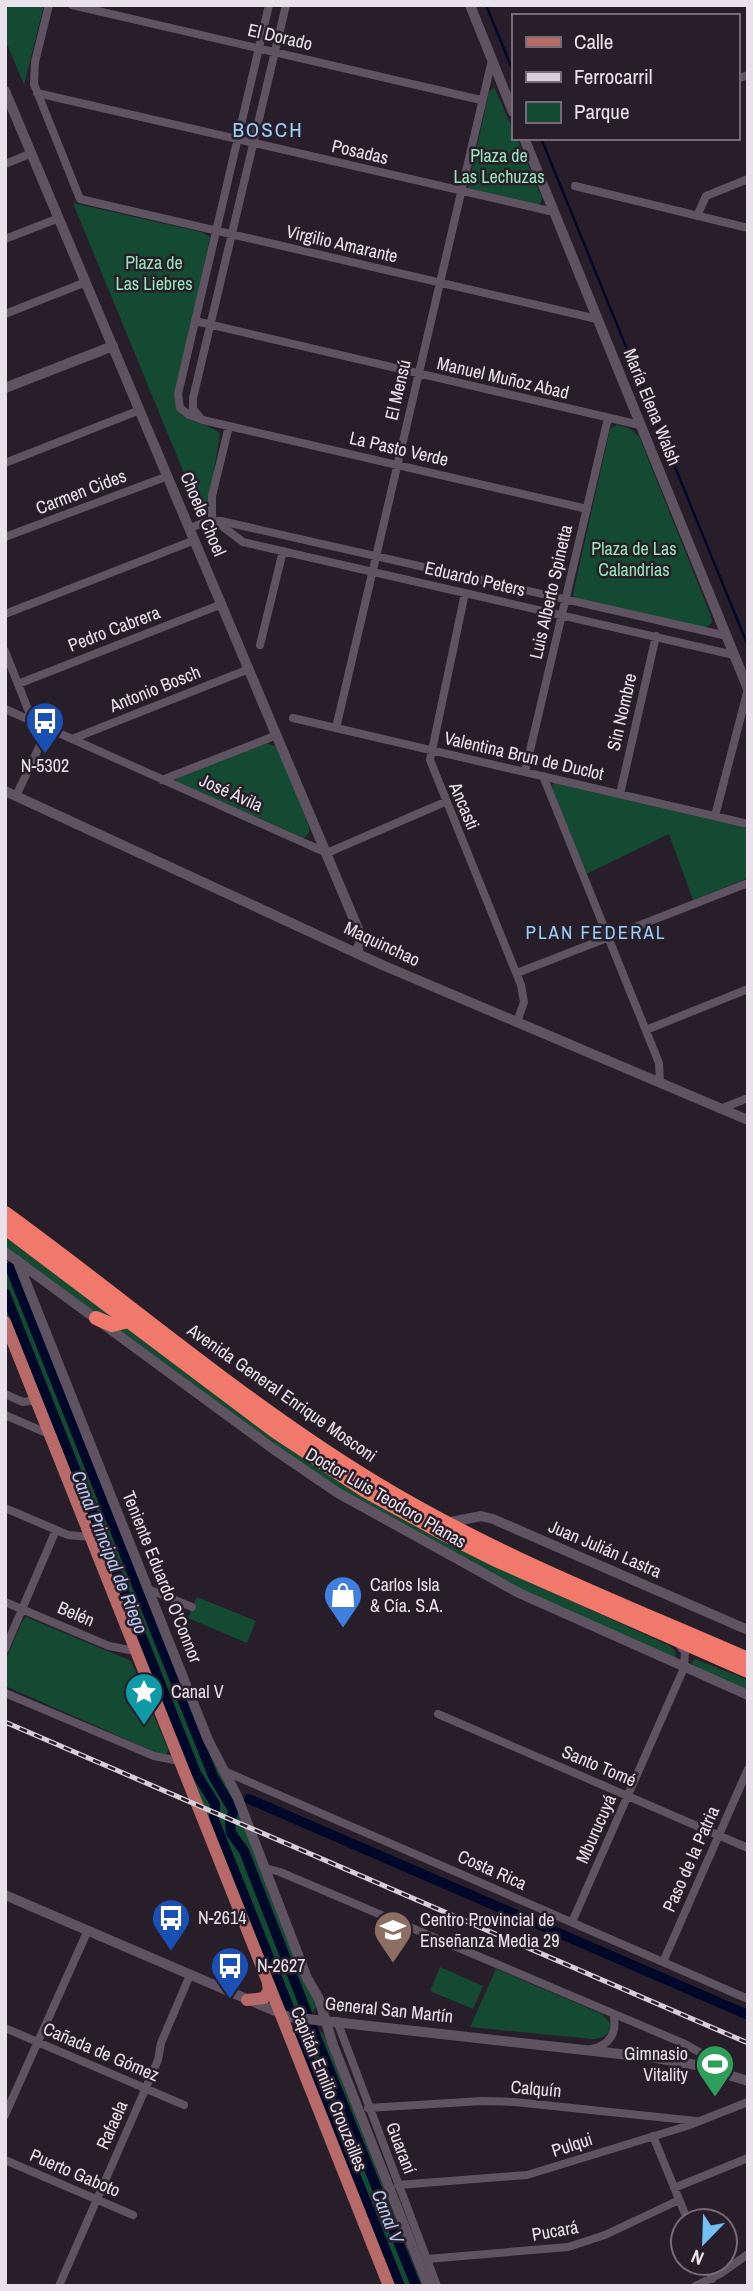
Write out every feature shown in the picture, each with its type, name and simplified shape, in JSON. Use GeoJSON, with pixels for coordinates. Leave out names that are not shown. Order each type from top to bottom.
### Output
{"type":"FeatureCollection","features":[{"type":"Feature","properties":{"kind":"highway","name":"Avenida General Enrique Mosconi"},"geometry":{"type":"LineString","coordinates":[[5,1213],[307,1439],[373,1482],[446,1523],[539,1567],[748,1659]]}},
{"type":"Feature","properties":{"kind":"highway","name":"Avenida General Enrique Mosconi"},"geometry":{"type":"LineString","coordinates":[[5,1228],[276,1432],[364,1490],[469,1547],[748,1671]]}},
{"type":"Feature","properties":{"kind":"highway"},"geometry":{"type":"LineString","coordinates":[[96,1318],[113,1325],[129,1321]]}},
{"type":"Feature","properties":{"kind":"main road"},"geometry":{"type":"LineString","coordinates":[[5,1322],[268,1984],[269,1990],[264,1998],[247,2000]]}},
{"type":"Feature","properties":{"kind":"main road","name":"Capitán Emilio Crouzeilles"},"geometry":{"type":"LineString","coordinates":[[268,1984],[389,2286]]}},
{"type":"Feature","properties":{"kind":"street"},"geometry":{"type":"LineString","coordinates":[[37,93],[35,62],[49,5]]}},
{"type":"Feature","properties":{"kind":"street","name":"El Dorado"},"geometry":{"type":"LineString","coordinates":[[72,5],[481,100]]}},
{"type":"Feature","properties":{"kind":"street"},"geometry":{"type":"LineString","coordinates":[[203,420],[184,412],[178,400],[269,5]]}},
{"type":"Feature","properties":{"kind":"street"},"geometry":{"type":"LineString","coordinates":[[203,420],[195,413],[192,404],[286,5]]}},
{"type":"Feature","properties":{"kind":"street"},"geometry":{"type":"LineString","coordinates":[[470,5],[512,110]]}},
{"type":"Feature","properties":{"kind":"street","name":"El Mensú"},"geometry":{"type":"LineString","coordinates":[[336,728],[492,60]]}},
{"type":"Feature","properties":{"kind":"street","name":"Choele Choel"},"geometry":{"type":"LineString","coordinates":[[5,91],[327,853],[360,934],[361,943],[357,952]]}},
{"type":"Feature","properties":{"kind":"street","name":"Posadas"},"geometry":{"type":"LineString","coordinates":[[37,93],[554,212]]}},
{"type":"Feature","properties":{"kind":"street","name":"Virgilio Amarante"},"geometry":{"type":"LineString","coordinates":[[37,93],[80,199],[597,319]]}},
{"type":"Feature","properties":{"kind":"street","name":"María Elena Walsh"},"geometry":{"type":"LineString","coordinates":[[525,140],[726,636],[745,676],[748,689]]}},
{"type":"Feature","properties":{"kind":"street"},"geometry":{"type":"LineString","coordinates":[[5,164],[32,153]]}},
{"type":"Feature","properties":{"kind":"street"},"geometry":{"type":"LineString","coordinates":[[697,216],[706,196],[748,179]]}},
{"type":"Feature","properties":{"kind":"street"},"geometry":{"type":"LineString","coordinates":[[575,186],[748,228]]}},
{"type":"Feature","properties":{"kind":"street"},"geometry":{"type":"LineString","coordinates":[[5,239],[59,218]]}},
{"type":"Feature","properties":{"kind":"street"},"geometry":{"type":"LineString","coordinates":[[5,314],[86,282]]}},
{"type":"Feature","properties":{"kind":"street","name":"Manuel Muñoz Abad"},"geometry":{"type":"LineString","coordinates":[[195,321],[640,425]]}},
{"type":"Feature","properties":{"kind":"street"},"geometry":{"type":"LineString","coordinates":[[5,388],[113,346]]}},
{"type":"Feature","properties":{"kind":"street"},"geometry":{"type":"LineString","coordinates":[[5,463],[140,410]]}},
{"type":"Feature","properties":{"kind":"street","name":"Luis Alberto Spinetta"},"geometry":{"type":"LineString","coordinates":[[524,772],[608,418]]}},
{"type":"Feature","properties":{"kind":"street","name":"La Pasto Verde"},"geometry":{"type":"LineString","coordinates":[[203,420],[587,509]]}},
{"type":"Feature","properties":{"kind":"street"},"geometry":{"type":"LineString","coordinates":[[190,528],[214,520],[212,496],[229,426]]}},
{"type":"Feature","properties":{"kind":"street","name":"Carmen Cides"},"geometry":{"type":"LineString","coordinates":[[5,537],[168,476]]}},
{"type":"Feature","properties":{"kind":"street","name":"Eduardo Peters"},"geometry":{"type":"LineString","coordinates":[[214,520],[726,636]]}},
{"type":"Feature","properties":{"kind":"street","name":"Eduardo Peters"},"geometry":{"type":"LineString","coordinates":[[214,520],[239,540],[734,655]]}},
{"type":"Feature","properties":{"kind":"street"},"geometry":{"type":"LineString","coordinates":[[5,614],[195,540]]}},
{"type":"Feature","properties":{"kind":"street"},"geometry":{"type":"LineString","coordinates":[[260,645],[283,551]]}},
{"type":"Feature","properties":{"kind":"street","name":"Ancasti"},"geometry":{"type":"LineString","coordinates":[[466,593],[431,750],[431,765],[517,973],[524,997],[517,1022]]}},
{"type":"Feature","properties":{"kind":"street","name":"Pedro Cabrera"},"geometry":{"type":"LineString","coordinates":[[18,684],[222,604]]}},
{"type":"Feature","properties":{"kind":"street","name":"Sin Nombre"},"geometry":{"type":"LineString","coordinates":[[620,794],[656,636]]}},
{"type":"Feature","properties":{"kind":"street"},"geometry":{"type":"LineString","coordinates":[[5,651],[33,722]]}},
{"type":"Feature","properties":{"kind":"street","name":"Antonio Bosch"},"geometry":{"type":"LineString","coordinates":[[72,739],[249,669]]}},
{"type":"Feature","properties":{"kind":"street"},"geometry":{"type":"LineString","coordinates":[[715,816],[748,689]]}},
{"type":"Feature","properties":{"kind":"street","name":"José Ávila"},"geometry":{"type":"LineString","coordinates":[[5,709],[327,853]]}},
{"type":"Feature","properties":{"kind":"street","name":"Valentina Brun de Duclot"},"geometry":{"type":"LineString","coordinates":[[293,718],[748,824]]}},
{"type":"Feature","properties":{"kind":"street"},"geometry":{"type":"LineString","coordinates":[[10,793],[47,728]]}},
{"type":"Feature","properties":{"kind":"street"},"geometry":{"type":"LineString","coordinates":[[162,780],[277,735]]}},
{"type":"Feature","properties":{"kind":"street"},"geometry":{"type":"LineString","coordinates":[[543,776],[660,1066],[660,1083]]}},
{"type":"Feature","properties":{"kind":"street","name":"Maquinchao"},"geometry":{"type":"LineString","coordinates":[[10,793],[357,952],[748,1120]]}},
{"type":"Feature","properties":{"kind":"street"},"geometry":{"type":"LineString","coordinates":[[327,853],[446,802]]}},
{"type":"Feature","properties":{"kind":"street"},"geometry":{"type":"LineString","coordinates":[[517,973],[748,883]]}},
{"type":"Feature","properties":{"kind":"street"},"geometry":{"type":"LineString","coordinates":[[646,1030],[748,989]]}},
{"type":"Feature","properties":{"kind":"street"},"geometry":{"type":"LineString","coordinates":[[720,1109],[748,1098]]}},
{"type":"Feature","properties":{"kind":"street","name":"Doctor Luis Teodoro Planas"},"geometry":{"type":"LineString","coordinates":[[5,1252],[272,1448],[338,1493],[519,1593],[748,1695]]}},
{"type":"Feature","properties":{"kind":"street","name":"Teniente Eduardo O'Connor"},"geometry":{"type":"LineString","coordinates":[[17,1260],[208,1740],[237,1796],[307,1978],[331,2021]]}},
{"type":"Feature","properties":{"kind":"street"},"geometry":{"type":"LineString","coordinates":[[33,1300],[37,1288],[50,1285]]}},
{"type":"Feature","properties":{"kind":"street"},"geometry":{"type":"LineString","coordinates":[[5,1394],[23,1402],[36,1400]]}},
{"type":"Feature","properties":{"kind":"street"},"geometry":{"type":"LineString","coordinates":[[5,1415],[49,1434]]}},
{"type":"Feature","properties":{"kind":"street"},"geometry":{"type":"LineString","coordinates":[[5,1508],[73,1536],[90,1537]]}},
{"type":"Feature","properties":{"kind":"street","name":"Juan Julián Lastra"},"geometry":{"type":"LineString","coordinates":[[446,1523],[481,1517],[493,1520],[748,1630]]}},
{"type":"Feature","properties":{"kind":"street"},"geometry":{"type":"LineString","coordinates":[[5,1649],[56,1530]]}},
{"type":"Feature","properties":{"kind":"street"},"geometry":{"type":"LineString","coordinates":[[148,1589],[192,1607]]}},
{"type":"Feature","properties":{"kind":"street","name":"Belén"},"geometry":{"type":"LineString","coordinates":[[5,1602],[109,1646],[135,1651]]}},
{"type":"Feature","properties":{"kind":"street"},"geometry":{"type":"LineString","coordinates":[[669,1637],[681,1645],[685,1652],[684,1668]]}},
{"type":"Feature","properties":{"kind":"street","name":"Mburucuyá"},"geometry":{"type":"LineString","coordinates":[[572,1922],[684,1668]]}},
{"type":"Feature","properties":{"kind":"street"},"geometry":{"type":"LineString","coordinates":[[5,1693],[154,1756],[179,1761]]}},
{"type":"Feature","properties":{"kind":"street","name":"Santo Tomé"},"geometry":{"type":"LineString","coordinates":[[438,1714],[748,1847]]}},
{"type":"Feature","properties":{"kind":"street","name":"Paso de la Patria"},"geometry":{"type":"LineString","coordinates":[[663,1962],[748,1769]]}},
{"type":"Feature","properties":{"kind":"street","name":"Costa Rica"},"geometry":{"type":"LineString","coordinates":[[224,1770],[748,1999]]}},
{"type":"Feature","properties":{"kind":"street"},"geometry":{"type":"LineString","coordinates":[[265,1868],[280,1872],[695,2049],[732,2075]]}},
{"type":"Feature","properties":{"kind":"street","name":"General San Martín"},"geometry":{"type":"LineString","coordinates":[[5,1895],[280,2014],[295,2018],[592,2049],[676,2061],[748,2081]]}},
{"type":"Feature","properties":{"kind":"street"},"geometry":{"type":"LineString","coordinates":[[5,2116],[88,1930]]}},
{"type":"Feature","properties":{"kind":"street","name":"Rafaela"},"geometry":{"type":"LineString","coordinates":[[59,2286],[158,2060],[163,2038],[190,1975]]}},
{"type":"Feature","properties":{"kind":"street"},"geometry":{"type":"LineString","coordinates":[[592,2049],[605,2045],[612,2036],[615,2026],[613,2014]]}},
{"type":"Feature","properties":{"kind":"street","name":"Guaraní"},"geometry":{"type":"LineString","coordinates":[[331,2021],[437,2286]]}},
{"type":"Feature","properties":{"kind":"street","name":"Capitán Emilio Crouzeilles"},"geometry":{"type":"LineString","coordinates":[[331,2021],[428,2286]]}},
{"type":"Feature","properties":{"kind":"street","name":"Cañada de Gómez"},"geometry":{"type":"LineString","coordinates":[[5,2028],[184,2105]]}},
{"type":"Feature","properties":{"kind":"street","name":"Calquín"},"geometry":{"type":"LineString","coordinates":[[368,2108],[482,2101],[515,2102],[701,2122]]}},
{"type":"Feature","properties":{"kind":"street","name":"Pulqui"},"geometry":{"type":"LineString","coordinates":[[398,2185],[527,2175],[701,2122],[748,2102]]}},
{"type":"Feature","properties":{"kind":"street"},"geometry":{"type":"LineString","coordinates":[[653,2136],[682,2207]]}},
{"type":"Feature","properties":{"kind":"street"},"geometry":{"type":"LineString","coordinates":[[674,2188],[748,2158]]}},
{"type":"Feature","properties":{"kind":"street","name":"Puerto Gaboto"},"geometry":{"type":"LineString","coordinates":[[5,2160],[133,2215]]}},
{"type":"Feature","properties":{"kind":"street","name":"Pucará"},"geometry":{"type":"LineString","coordinates":[[427,2259],[568,2247],[605,2235],[679,2200]]}},
{"type":"Feature","properties":{"kind":"street"},"geometry":{"type":"LineString","coordinates":[[695,2286],[712,2279],[748,2254]]}},
{"type":"Feature","properties":{"kind":"green space"},"geometry":{"type":"Polygon","coordinates":[[[5,5],[44,5],[24,85],[5,39],[5,5]]]}},
{"type":"Feature","properties":{"kind":"green space","name":"Plaza de Las Lechuzas"},"geometry":{"type":"Polygon","coordinates":[[[494,87],[512,128],[512,140],[518,140],[542,198],[540,205],[468,188],[489,92],[494,87]]]}},
{"type":"Feature","properties":{"kind":"green space","name":"Plaza de Las Liebres"},"geometry":{"type":"Polygon","coordinates":[[[73,203],[201,232],[210,237],[175,400],[177,408],[186,418],[220,434],[207,512],[202,517],[73,203]]]}},
{"type":"Feature","properties":{"kind":"green space","name":"Plaza de Las Calandrias"},"geometry":{"type":"Polygon","coordinates":[[[617,425],[629,428],[639,436],[711,616],[712,623],[705,628],[575,598],[573,594],[610,429],[617,425]]]}},
{"type":"Feature","properties":{"kind":"green space"},"geometry":{"type":"Polygon","coordinates":[[[267,743],[277,747],[309,827],[309,833],[304,838],[176,781],[177,778],[267,743]]]}},
{"type":"Feature","properties":{"kind":"green space"},"geometry":{"type":"Polygon","coordinates":[[[554,782],[748,828],[748,878],[693,900],[669,834],[586,874],[552,789],[554,782]]]}},
{"type":"Feature","properties":{"kind":"green space"},"geometry":{"type":"Polygon","coordinates":[[[5,1237],[113,1317],[106,1321],[5,1247],[5,1237]]]}},
{"type":"Feature","properties":{"kind":"green space"},"geometry":{"type":"Polygon","coordinates":[[[5,1259],[16,1269],[203,1741],[230,1791],[313,1997],[316,2007],[313,2012],[287,2010],[282,2006],[5,1312],[5,1259]]]}},
{"type":"Feature","properties":{"kind":"green space"},"geometry":{"type":"Polygon","coordinates":[[[127,1328],[379,1506],[451,1546],[670,1646],[675,1651],[676,1658],[528,1594],[376,1512],[298,1463],[119,1330],[127,1328]]]}},
{"type":"Feature","properties":{"kind":"green space"},"geometry":{"type":"Polygon","coordinates":[[[197,1597],[256,1621],[247,1643],[188,1618],[197,1597]]]}},
{"type":"Feature","properties":{"kind":"green space"},"geometry":{"type":"Polygon","coordinates":[[[26,1617],[131,1661],[168,1749],[167,1754],[162,1755],[5,1686],[5,1661],[26,1617]]]}},
{"type":"Feature","properties":{"kind":"green space"},"geometry":{"type":"Polygon","coordinates":[[[695,1659],[748,1680],[748,1690],[693,1666],[695,1659]]]}},
{"type":"Feature","properties":{"kind":"green space"},"geometry":{"type":"Polygon","coordinates":[[[440,1967],[483,1986],[473,2009],[430,1991],[440,1967]]]}},
{"type":"Feature","properties":{"kind":"green space"},"geometry":{"type":"Polygon","coordinates":[[[496,1969],[602,2014],[610,2023],[608,2033],[593,2039],[470,2027],[496,1969]]]}},
{"type":"Feature","properties":{"kind":"green space"},"geometry":{"type":"Polygon","coordinates":[[[297,2025],[314,2027],[323,2033],[422,2286],[393,2286],[292,2032],[297,2025]]]}},
{"type":"Feature","properties":{"kind":"waterway"},"geometry":{"type":"LineString","coordinates":[[486,5],[512,69]]}},
{"type":"Feature","properties":{"kind":"waterway"},"geometry":{"type":"LineString","coordinates":[[542,140],[748,646]]}},
{"type":"Feature","properties":{"kind":"waterway","name":"Canal V"},"geometry":{"type":"LineString","coordinates":[[10,1267],[213,1776],[233,1810],[232,1818]]}},
{"type":"Feature","properties":{"kind":"waterway","name":"Canal Principal de Riego"},"geometry":{"type":"LineString","coordinates":[[5,1293],[196,1773],[215,1804],[215,1811]]}},
{"type":"Feature","properties":{"kind":"waterway"},"geometry":{"type":"LineString","coordinates":[[249,1799],[748,2015]]}},
{"type":"Feature","properties":{"kind":"waterway","name":"Canal Principal de Riego"},"geometry":{"type":"LineString","coordinates":[[214,1814],[214,1820],[290,2010]]}},
{"type":"Feature","properties":{"kind":"waterway","name":"Canal V"},"geometry":{"type":"LineString","coordinates":[[230,1822],[231,1833],[244,1851],[307,2013]]}},
{"type":"Feature","properties":{"kind":"waterway","name":"Canal V"},"geometry":{"type":"LineString","coordinates":[[313,2029],[416,2286]]}},
{"type":"Feature","properties":{"kind":"waterway","name":"Canal Principal de Riego"},"geometry":{"type":"LineString","coordinates":[[297,2030],[400,2286]]}},
{"type":"Feature","properties":{"kind":"railway"},"geometry":{"type":"LineString","coordinates":[[5,1722],[748,2043]]}},
{"type":"Feature","properties":{"kind":"place","name":"N-5302"},"geometry":{"type":"Point","coordinates":[45,755]}},
{"type":"Feature","properties":{"kind":"place","name":"Carlos Isla & Cía. S.A."},"geometry":{"type":"Point","coordinates":[343,1629]}},
{"type":"Feature","properties":{"kind":"place","name":"Canal V"},"geometry":{"type":"Point","coordinates":[144,1726]}},
{"type":"Feature","properties":{"kind":"place","name":"N-2614"},"geometry":{"type":"Point","coordinates":[171,1952]}},
{"type":"Feature","properties":{"kind":"place","name":"Centro Provincial de Enseñanza Media 29"},"geometry":{"type":"Point","coordinates":[393,1964]}},
{"type":"Feature","properties":{"kind":"place","name":"N-2627"},"geometry":{"type":"Point","coordinates":[230,2000]}},
{"type":"Feature","properties":{"kind":"place","name":"Gimnasio Vitality"},"geometry":{"type":"Point","coordinates":[715,2098]}},
{"type":"Feature","properties":{"kind":"district","name":"BOSCH"},"geometry":{"type":"Point","coordinates":[268,130]}},
{"type":"Feature","properties":{"kind":"district","name":"PLAN FEDERAL"},"geometry":{"type":"Point","coordinates":[596,932]}}]}
